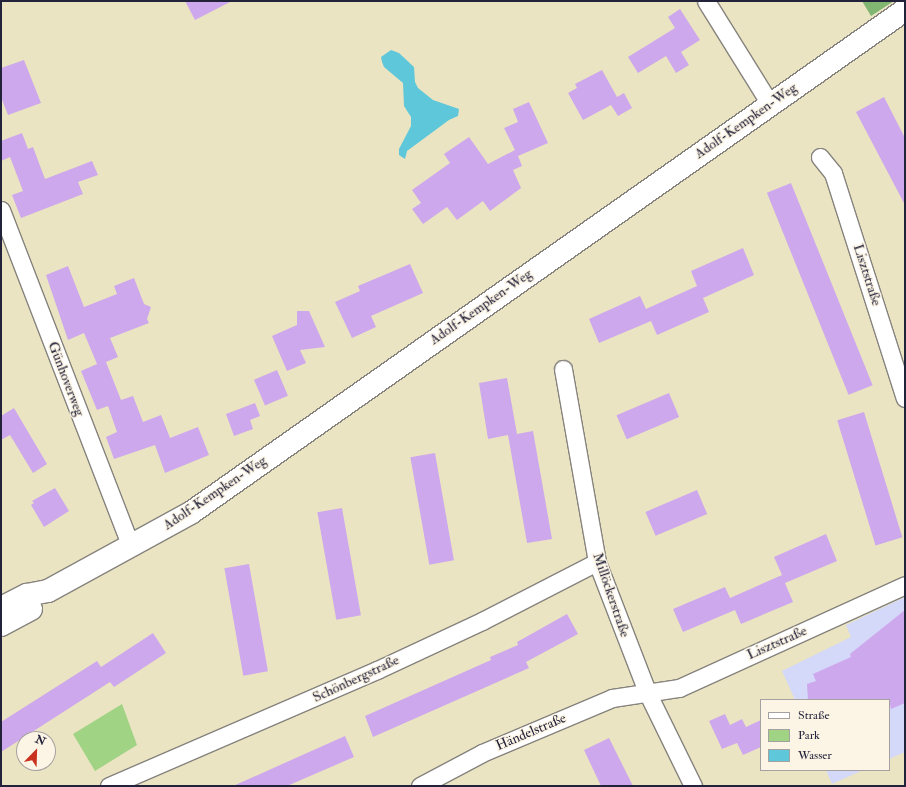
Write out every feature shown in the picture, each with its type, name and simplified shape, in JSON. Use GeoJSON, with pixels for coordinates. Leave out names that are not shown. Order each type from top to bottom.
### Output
{"type":"FeatureCollection","features":[{"type":"Feature","properties":{"kind":"main road","name":"Adolf-Kempken-Weg"},"geometry":{"type":"LineString","coordinates":[[1,608],[27,595],[48,591],[131,547],[198,507],[905,10]]}},
{"type":"Feature","properties":{"kind":"main road","name":"Adolf-Kempken-Weg"},"geometry":{"type":"LineString","coordinates":[[1,625],[34,608],[48,591]]}},
{"type":"Feature","properties":{"kind":"street"},"geometry":{"type":"LineString","coordinates":[[706,1],[770,104]]}},
{"type":"Feature","properties":{"kind":"street","name":"Lisztstraße"},"geometry":{"type":"LineString","coordinates":[[820,156],[833,172],[899,351],[905,398]]}},
{"type":"Feature","properties":{"kind":"street","name":"Günhoverweg"},"geometry":{"type":"LineString","coordinates":[[1,210],[131,547]]}},
{"type":"Feature","properties":{"kind":"street","name":"Millöckerstraße"},"geometry":{"type":"LineString","coordinates":[[563,369],[597,562],[648,694],[693,786]]}},
{"type":"Feature","properties":{"kind":"street","name":"Schönbergstraße"},"geometry":{"type":"LineString","coordinates":[[110,786],[383,667],[482,621],[597,562]]}},
{"type":"Feature","properties":{"kind":"street","name":"Lisztstraße"},"geometry":{"type":"LineString","coordinates":[[648,694],[679,688],[905,584]]}},
{"type":"Feature","properties":{"kind":"street","name":"Händelstraße"},"geometry":{"type":"LineString","coordinates":[[420,786],[482,753],[612,698],[648,694]]}},
{"type":"Feature","properties":{"kind":"shaded area"},"geometry":{"type":"Polygon","coordinates":[[[905,597],[905,752],[890,759],[890,699],[795,699],[782,671],[851,637],[846,625],[905,597]]]}},
{"type":"Feature","properties":{"kind":"shaded area"},"geometry":{"type":"Polygon","coordinates":[[[826,771],[861,771],[832,784],[826,771]]]}},
{"type":"Feature","properties":{"kind":"green space"},"geometry":{"type":"Polygon","coordinates":[[[862,1],[894,1],[871,16],[862,1]]]}},
{"type":"Feature","properties":{"kind":"green space"},"geometry":{"type":"Polygon","coordinates":[[[122,704],[137,745],[95,771],[73,734],[122,704]]]}},
{"type":"Feature","properties":{"kind":"water"},"geometry":{"type":"Polygon","coordinates":[[[391,50],[399,53],[414,67],[415,82],[418,88],[433,100],[459,109],[458,116],[449,120],[407,151],[405,159],[399,155],[399,149],[411,126],[411,117],[404,106],[403,83],[384,67],[382,62],[381,57],[391,50]]]}},
{"type":"Feature","properties":{"kind":"building"},"geometry":{"type":"Polygon","coordinates":[[[185,1],[232,1],[195,20],[185,1]]]}},
{"type":"Feature","properties":{"kind":"building"},"geometry":{"type":"Polygon","coordinates":[[[680,9],[700,40],[681,52],[689,65],[676,73],[666,56],[638,73],[628,57],[675,28],[668,17],[680,9]]]}},
{"type":"Feature","properties":{"kind":"building"},"geometry":{"type":"Polygon","coordinates":[[[24,60],[41,103],[8,115],[1,97],[1,68],[24,60]]]}},
{"type":"Feature","properties":{"kind":"building"},"geometry":{"type":"Polygon","coordinates":[[[602,70],[617,97],[624,93],[632,108],[618,116],[611,105],[583,120],[568,93],[577,88],[575,84],[602,70]]]}},
{"type":"Feature","properties":{"kind":"building"},"geometry":{"type":"Polygon","coordinates":[[[884,97],[905,138],[905,205],[856,112],[884,97]]]}},
{"type":"Feature","properties":{"kind":"building"},"geometry":{"type":"Polygon","coordinates":[[[529,102],[548,143],[518,156],[522,166],[513,170],[521,188],[490,211],[483,201],[457,220],[447,207],[423,224],[412,209],[421,203],[412,190],[450,163],[444,154],[469,137],[488,164],[515,150],[504,128],[518,122],[513,109],[529,102]]]}},
{"type":"Feature","properties":{"kind":"building"},"geometry":{"type":"Polygon","coordinates":[[[22,133],[28,149],[33,147],[45,179],[92,161],[98,175],[78,182],[83,194],[21,218],[12,195],[23,191],[10,157],[1,161],[1,141],[22,133]]]}},
{"type":"Feature","properties":{"kind":"building"},"geometry":{"type":"Polygon","coordinates":[[[791,183],[873,385],[849,395],[767,193],[791,183]]]}},
{"type":"Feature","properties":{"kind":"building"},"geometry":{"type":"Polygon","coordinates":[[[743,248],[754,275],[703,298],[709,312],[657,335],[651,321],[599,343],[589,319],[640,296],[646,309],[697,286],[691,271],[743,248]]]}},
{"type":"Feature","properties":{"kind":"building"},"geometry":{"type":"Polygon","coordinates":[[[410,264],[423,293],[371,316],[376,327],[352,338],[335,302],[360,291],[358,286],[410,264]]]}},
{"type":"Feature","properties":{"kind":"building"},"geometry":{"type":"Polygon","coordinates":[[[68,266],[84,307],[117,294],[114,286],[134,278],[144,304],[151,307],[147,319],[149,323],[110,338],[118,357],[106,362],[121,400],[133,396],[143,422],[161,415],[170,438],[198,427],[209,455],[165,473],[155,445],[114,459],[106,437],[117,432],[108,406],[97,410],[81,371],[97,364],[84,333],[68,340],[46,275],[68,266]]]}},
{"type":"Feature","properties":{"kind":"building"},"geometry":{"type":"Polygon","coordinates":[[[297,311],[309,311],[325,347],[300,350],[306,363],[287,371],[272,336],[297,325],[297,311]]]}},
{"type":"Feature","properties":{"kind":"building"},"geometry":{"type":"Polygon","coordinates":[[[277,370],[288,396],[265,406],[254,380],[277,370]]]}},
{"type":"Feature","properties":{"kind":"building"},"geometry":{"type":"Polygon","coordinates":[[[507,378],[517,434],[533,431],[552,539],[527,543],[508,435],[488,439],[479,383],[507,378]]]}},
{"type":"Feature","properties":{"kind":"building"},"geometry":{"type":"Polygon","coordinates":[[[669,393],[679,417],[627,439],[617,415],[669,393]]]}},
{"type":"Feature","properties":{"kind":"building"},"geometry":{"type":"Polygon","coordinates":[[[255,403],[260,416],[250,420],[253,429],[234,436],[226,414],[255,403]]]}},
{"type":"Feature","properties":{"kind":"building"},"geometry":{"type":"Polygon","coordinates":[[[14,408],[47,464],[33,473],[10,435],[1,440],[1,416],[14,408]]]}},
{"type":"Feature","properties":{"kind":"building"},"geometry":{"type":"Polygon","coordinates":[[[864,412],[902,537],[876,545],[837,420],[864,412]]]}},
{"type":"Feature","properties":{"kind":"building"},"geometry":{"type":"Polygon","coordinates":[[[435,453],[454,560],[429,565],[410,457],[435,453]]]}},
{"type":"Feature","properties":{"kind":"building"},"geometry":{"type":"Polygon","coordinates":[[[55,488],[69,511],[44,527],[31,505],[34,503],[32,501],[55,488]]]}},
{"type":"Feature","properties":{"kind":"building"},"geometry":{"type":"Polygon","coordinates":[[[697,490],[707,514],[656,536],[645,512],[697,490]]]}},
{"type":"Feature","properties":{"kind":"building"},"geometry":{"type":"Polygon","coordinates":[[[342,508],[361,615],[336,620],[317,512],[342,508]]]}},
{"type":"Feature","properties":{"kind":"building"},"geometry":{"type":"Polygon","coordinates":[[[826,534],[837,561],[785,583],[793,602],[741,624],[735,610],[683,632],[673,609],[725,587],[730,598],[782,575],[774,557],[826,534]]]}},
{"type":"Feature","properties":{"kind":"building"},"geometry":{"type":"Polygon","coordinates":[[[249,564],[268,671],[243,676],[224,568],[249,564]]]}},
{"type":"Feature","properties":{"kind":"building"},"geometry":{"type":"Polygon","coordinates":[[[905,610],[905,703],[891,709],[890,699],[808,699],[807,684],[816,681],[813,674],[851,657],[850,654],[905,610]]]}},
{"type":"Feature","properties":{"kind":"building"},"geometry":{"type":"Polygon","coordinates":[[[567,614],[578,634],[526,662],[529,668],[373,737],[365,716],[491,660],[490,657],[518,645],[517,642],[567,614]]]}},
{"type":"Feature","properties":{"kind":"building"},"geometry":{"type":"Polygon","coordinates":[[[153,633],[166,653],[114,687],[110,682],[34,731],[16,731],[16,742],[1,752],[1,722],[97,661],[101,667],[153,633]]]}},
{"type":"Feature","properties":{"kind":"building"},"geometry":{"type":"Polygon","coordinates":[[[725,714],[730,725],[742,719],[746,727],[760,720],[760,747],[743,755],[737,743],[722,749],[709,721],[725,714]]]}},
{"type":"Feature","properties":{"kind":"building"},"geometry":{"type":"Polygon","coordinates":[[[345,736],[354,757],[287,786],[233,786],[345,736]]]}},
{"type":"Feature","properties":{"kind":"building"},"geometry":{"type":"Polygon","coordinates":[[[609,738],[633,786],[601,786],[584,750],[609,738]]]}}]}
